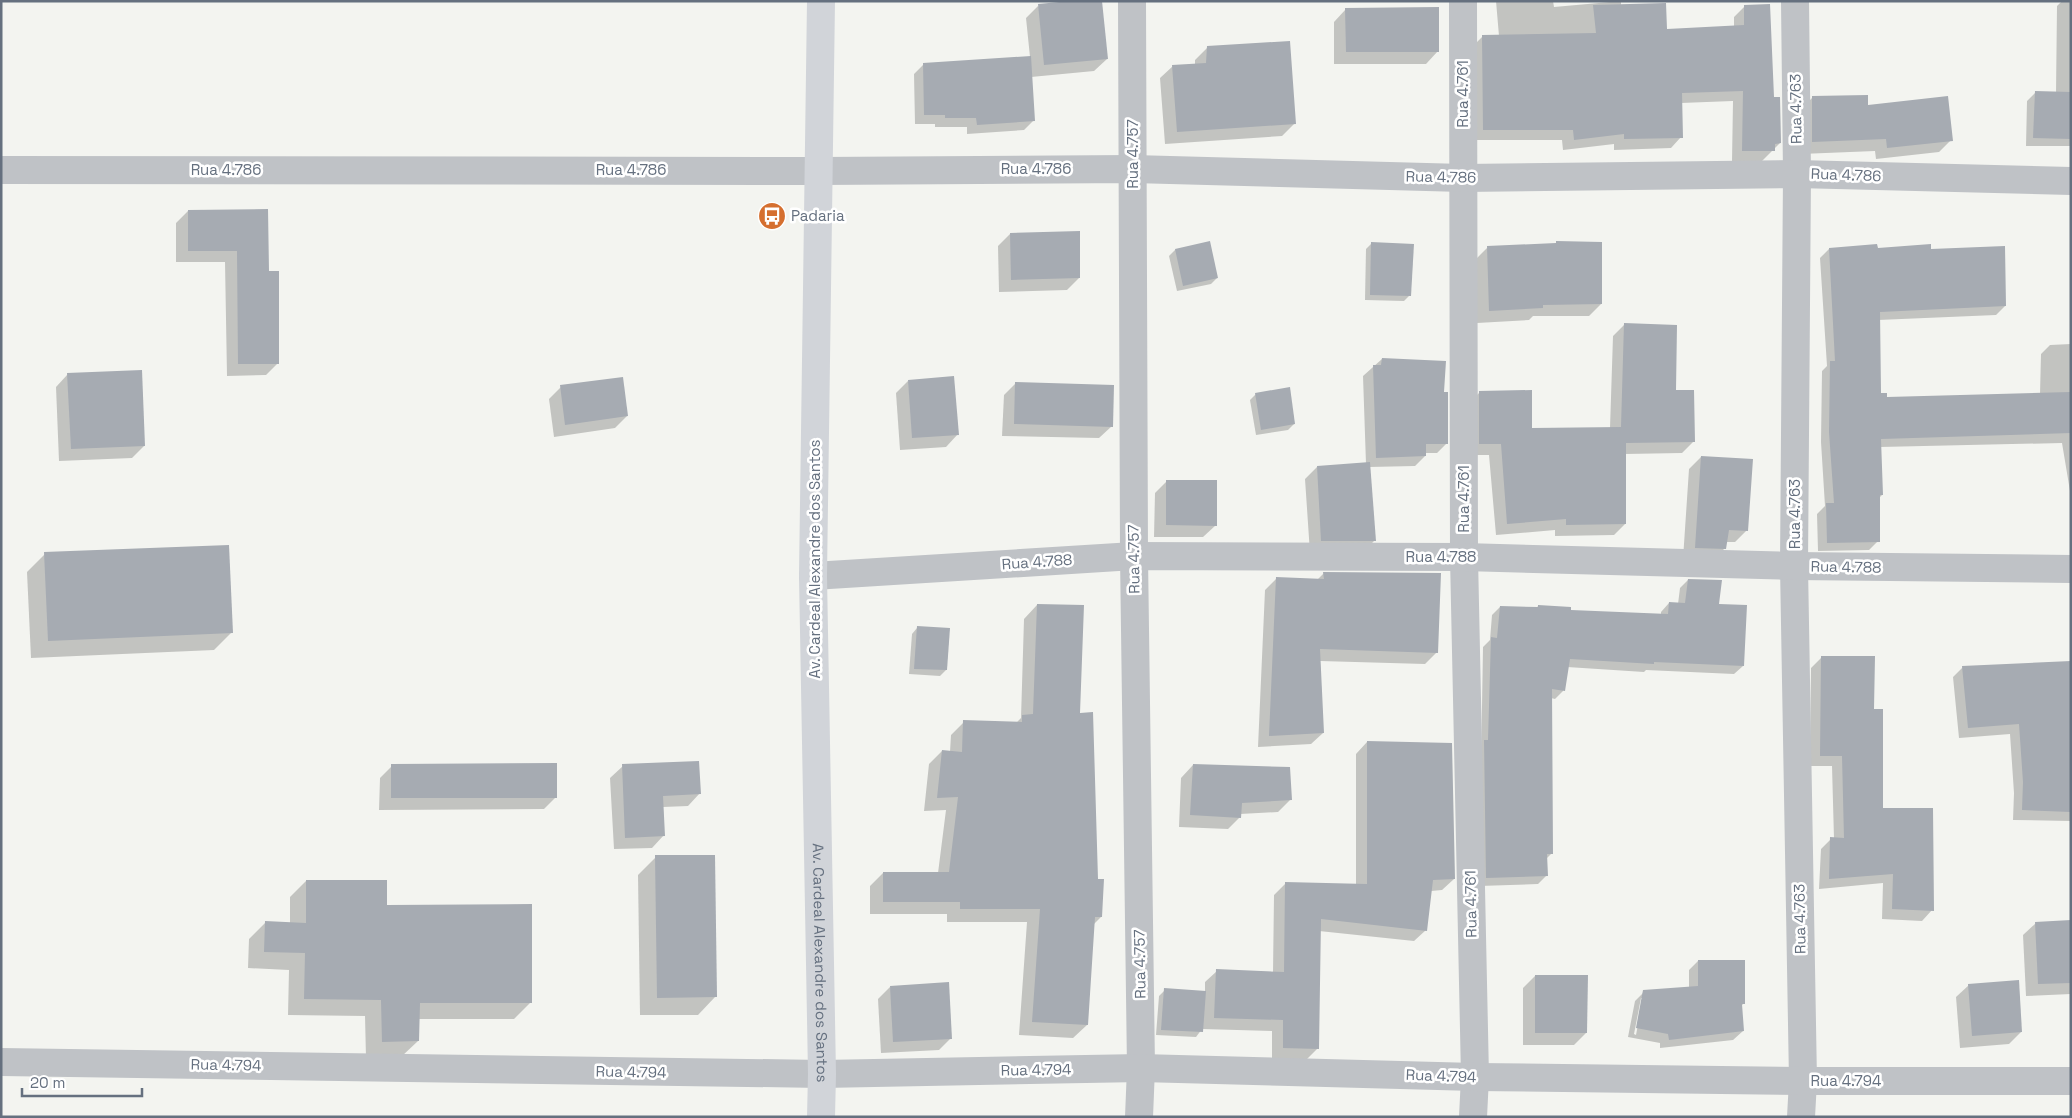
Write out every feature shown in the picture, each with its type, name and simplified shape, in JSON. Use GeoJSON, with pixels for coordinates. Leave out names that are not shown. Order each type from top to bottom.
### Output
{"type":"FeatureCollection","features":[{"type":"Feature","properties":{"kind":"main road","name":"Av. Cardeal Alexandre dos Santos"},"geometry":{"type":"LineString","coordinates":[[821,1],[813,576],[822,1074],[821,1117]]}},
{"type":"Feature","properties":{"kind":"street","name":"Rua 4.757"},"geometry":{"type":"LineString","coordinates":[[1132,1],[1134,556],[1141,1068],[1139,1117]]}},
{"type":"Feature","properties":{"kind":"street","name":"Rua 4.761"},"geometry":{"type":"LineString","coordinates":[[1463,1],[1464,557],[1475,1077],[1473,1117]]}},
{"type":"Feature","properties":{"kind":"street","name":"Rua 4.763"},"geometry":{"type":"LineString","coordinates":[[1795,1],[1794,566],[1803,1081],[1801,1117]]}},
{"type":"Feature","properties":{"kind":"street","name":"Rua 4.786"},"geometry":{"type":"LineString","coordinates":[[1,170],[820,171],[1133,169],[1463,178],[1796,174],[2071,181]]}},
{"type":"Feature","properties":{"kind":"street","name":"Rua 4.788"},"geometry":{"type":"LineString","coordinates":[[813,576],[1134,556],[1464,557],[1794,566],[2071,569]]}},
{"type":"Feature","properties":{"kind":"street","name":"Rua 4.794"},"geometry":{"type":"LineString","coordinates":[[1,1062],[822,1074],[1141,1068],[1475,1077],[1803,1081],[2071,1081]]}},
{"type":"Feature","properties":{"kind":"building"},"geometry":{"type":"Polygon","coordinates":[[[1102,1],[1108,59],[1044,65],[1038,4],[1102,1]]]}},
{"type":"Feature","properties":{"kind":"building"},"geometry":{"type":"Polygon","coordinates":[[[1666,3],[1667,29],[1744,25],[1744,5],[1770,4],[1774,97],[1780,97],[1781,143],[1775,144],[1775,151],[1742,151],[1743,91],[1682,93],[1683,138],[1624,139],[1624,134],[1574,140],[1573,130],[1483,130],[1482,35],[1596,33],[1593,5],[1666,3]]]}},
{"type":"Feature","properties":{"kind":"building"},"geometry":{"type":"Polygon","coordinates":[[[1439,7],[1439,52],[1346,52],[1345,8],[1439,7]]]}},
{"type":"Feature","properties":{"kind":"building"},"geometry":{"type":"Polygon","coordinates":[[[1290,41],[1296,124],[1177,132],[1172,65],[1206,63],[1207,46],[1290,41]]]}},
{"type":"Feature","properties":{"kind":"building"},"geometry":{"type":"Polygon","coordinates":[[[1031,56],[1035,121],[977,125],[976,118],[945,118],[945,115],[924,115],[923,63],[1031,56]]]}},
{"type":"Feature","properties":{"kind":"building"},"geometry":{"type":"Polygon","coordinates":[[[2035,91],[2071,92],[2071,139],[2033,138],[2035,91]]]}},
{"type":"Feature","properties":{"kind":"building"},"geometry":{"type":"Polygon","coordinates":[[[1868,95],[1868,105],[1948,96],[1953,141],[1887,148],[1886,139],[1812,142],[1812,96],[1868,95]]]}},
{"type":"Feature","properties":{"kind":"building"},"geometry":{"type":"Polygon","coordinates":[[[268,209],[269,271],[279,271],[279,364],[238,364],[237,251],[188,251],[188,210],[268,209]]]}},
{"type":"Feature","properties":{"kind":"building"},"geometry":{"type":"Polygon","coordinates":[[[1080,231],[1080,278],[1011,280],[1010,233],[1080,231]]]}},
{"type":"Feature","properties":{"kind":"building"},"geometry":{"type":"Polygon","coordinates":[[[1210,241],[1218,278],[1183,286],[1175,249],[1210,241]]]}},
{"type":"Feature","properties":{"kind":"building"},"geometry":{"type":"Polygon","coordinates":[[[1556,241],[1602,242],[1602,304],[1543,305],[1543,308],[1489,311],[1487,246],[1556,243],[1556,241]]]}},
{"type":"Feature","properties":{"kind":"building"},"geometry":{"type":"Polygon","coordinates":[[[1371,242],[1414,244],[1411,296],[1370,295],[1371,242]]]}},
{"type":"Feature","properties":{"kind":"building"},"geometry":{"type":"Polygon","coordinates":[[[1877,244],[1878,248],[1931,244],[1931,249],[2005,246],[2006,306],[1880,312],[1881,393],[1887,393],[1887,397],[2071,392],[2071,433],[1881,439],[1883,495],[1880,495],[1880,542],[1827,543],[1826,503],[1834,503],[1829,432],[1830,361],[1835,361],[1829,248],[1877,244]]]}},
{"type":"Feature","properties":{"kind":"building"},"geometry":{"type":"Polygon","coordinates":[[[1624,323],[1677,325],[1676,390],[1694,390],[1695,442],[1626,443],[1626,524],[1566,525],[1566,519],[1507,524],[1501,444],[1479,444],[1479,391],[1532,390],[1532,428],[1621,427],[1624,323]]]}},
{"type":"Feature","properties":{"kind":"building"},"geometry":{"type":"Polygon","coordinates":[[[1382,358],[1446,361],[1444,392],[1448,392],[1448,444],[1426,444],[1426,456],[1376,458],[1373,365],[1381,365],[1382,358]]]}},
{"type":"Feature","properties":{"kind":"building"},"geometry":{"type":"Polygon","coordinates":[[[142,370],[145,446],[71,449],[67,373],[142,370]]]}},
{"type":"Feature","properties":{"kind":"building"},"geometry":{"type":"Polygon","coordinates":[[[954,376],[959,435],[912,438],[908,380],[954,376]]]}},
{"type":"Feature","properties":{"kind":"building"},"geometry":{"type":"Polygon","coordinates":[[[623,377],[628,416],[565,425],[560,385],[623,377]]]}},
{"type":"Feature","properties":{"kind":"building"},"geometry":{"type":"Polygon","coordinates":[[[1015,382],[1114,385],[1113,427],[1014,424],[1015,382]]]}},
{"type":"Feature","properties":{"kind":"building"},"geometry":{"type":"Polygon","coordinates":[[[1290,387],[1295,424],[1261,430],[1255,393],[1290,387]]]}},
{"type":"Feature","properties":{"kind":"building"},"geometry":{"type":"Polygon","coordinates":[[[1701,456],[1753,459],[1748,531],[1729,530],[1726,549],[1695,548],[1701,456]]]}},
{"type":"Feature","properties":{"kind":"building"},"geometry":{"type":"Polygon","coordinates":[[[1370,462],[1376,541],[1321,541],[1317,466],[1370,462]]]}},
{"type":"Feature","properties":{"kind":"building"},"geometry":{"type":"Polygon","coordinates":[[[1166,480],[1217,480],[1217,526],[1166,525],[1166,480]]]}},
{"type":"Feature","properties":{"kind":"building"},"geometry":{"type":"Polygon","coordinates":[[[229,545],[233,633],[48,641],[44,552],[229,545]]]}},
{"type":"Feature","properties":{"kind":"building"},"geometry":{"type":"Polygon","coordinates":[[[1323,572],[1441,573],[1438,653],[1320,649],[1324,733],[1269,736],[1276,577],[1324,579],[1323,572]]]}},
{"type":"Feature","properties":{"kind":"building"},"geometry":{"type":"Polygon","coordinates":[[[1688,579],[1722,580],[1719,604],[1747,605],[1744,666],[1654,662],[1654,664],[1570,659],[1565,691],[1552,689],[1553,854],[1547,854],[1548,876],[1486,878],[1484,740],[1488,740],[1491,637],[1497,638],[1500,606],[1538,607],[1538,605],[1571,607],[1571,610],[1668,614],[1669,602],[1685,603],[1688,579]]]}},
{"type":"Feature","properties":{"kind":"building"},"geometry":{"type":"Polygon","coordinates":[[[1037,604],[1084,605],[1080,713],[1093,712],[1098,879],[1104,879],[1102,917],[1095,917],[1088,1025],[1032,1022],[1040,909],[960,909],[960,902],[883,902],[883,872],[949,872],[958,797],[937,798],[942,750],[962,752],[963,720],[1022,722],[1022,715],[1033,714],[1037,604]]]}},
{"type":"Feature","properties":{"kind":"building"},"geometry":{"type":"Polygon","coordinates":[[[917,626],[950,628],[947,670],[914,669],[917,626]]]}},
{"type":"Feature","properties":{"kind":"building"},"geometry":{"type":"Polygon","coordinates":[[[1821,656],[1875,656],[1874,709],[1883,709],[1883,808],[1933,808],[1934,911],[1892,909],[1893,874],[1829,879],[1830,837],[1844,838],[1842,756],[1820,756],[1821,656]]]}},
{"type":"Feature","properties":{"kind":"building"},"geometry":{"type":"Polygon","coordinates":[[[2071,661],[2071,812],[2022,810],[2023,782],[2019,724],[1968,728],[1962,666],[2071,661]]]}},
{"type":"Feature","properties":{"kind":"building"},"geometry":{"type":"Polygon","coordinates":[[[1367,741],[1452,743],[1455,879],[1433,880],[1427,931],[1321,919],[1319,1049],[1283,1048],[1283,1020],[1214,1018],[1216,969],[1284,972],[1285,882],[1367,884],[1367,741]]]}},
{"type":"Feature","properties":{"kind":"building"},"geometry":{"type":"Polygon","coordinates":[[[699,761],[701,794],[663,796],[665,836],[625,838],[622,764],[699,761]]]}},
{"type":"Feature","properties":{"kind":"building"},"geometry":{"type":"Polygon","coordinates":[[[557,763],[557,798],[391,798],[391,764],[557,763]]]}},
{"type":"Feature","properties":{"kind":"building"},"geometry":{"type":"Polygon","coordinates":[[[1193,764],[1290,767],[1292,800],[1242,803],[1241,818],[1190,815],[1193,764]]]}},
{"type":"Feature","properties":{"kind":"building"},"geometry":{"type":"Polygon","coordinates":[[[655,855],[715,855],[717,997],[657,998],[655,855]]]}},
{"type":"Feature","properties":{"kind":"building"},"geometry":{"type":"Polygon","coordinates":[[[306,880],[387,880],[387,905],[532,904],[532,1003],[420,1003],[419,1041],[382,1042],[381,1000],[304,999],[305,953],[264,952],[265,921],[306,923],[306,880]]]}},
{"type":"Feature","properties":{"kind":"building"},"geometry":{"type":"Polygon","coordinates":[[[2071,920],[2071,983],[2038,984],[2035,922],[2071,920]]]}},
{"type":"Feature","properties":{"kind":"building"},"geometry":{"type":"Polygon","coordinates":[[[1698,960],[1745,960],[1745,1004],[1742,1004],[1744,1031],[1669,1040],[1668,1034],[1636,1028],[1643,990],[1698,986],[1698,960]]]}},
{"type":"Feature","properties":{"kind":"building"},"geometry":{"type":"Polygon","coordinates":[[[1535,975],[1588,975],[1587,1033],[1535,1033],[1535,975]]]}},
{"type":"Feature","properties":{"kind":"building"},"geometry":{"type":"Polygon","coordinates":[[[2019,980],[2022,1032],[1972,1036],[1968,984],[2019,980]]]}},
{"type":"Feature","properties":{"kind":"building"},"geometry":{"type":"Polygon","coordinates":[[[949,982],[952,1039],[893,1042],[890,986],[949,982]]]}},
{"type":"Feature","properties":{"kind":"building"},"geometry":{"type":"Polygon","coordinates":[[[1164,988],[1206,991],[1203,1032],[1161,1030],[1164,988]]]}},
{"type":"Feature","properties":{"kind":"place","name":"Padaria"},"geometry":{"type":"Point","coordinates":[772,216]}}]}
